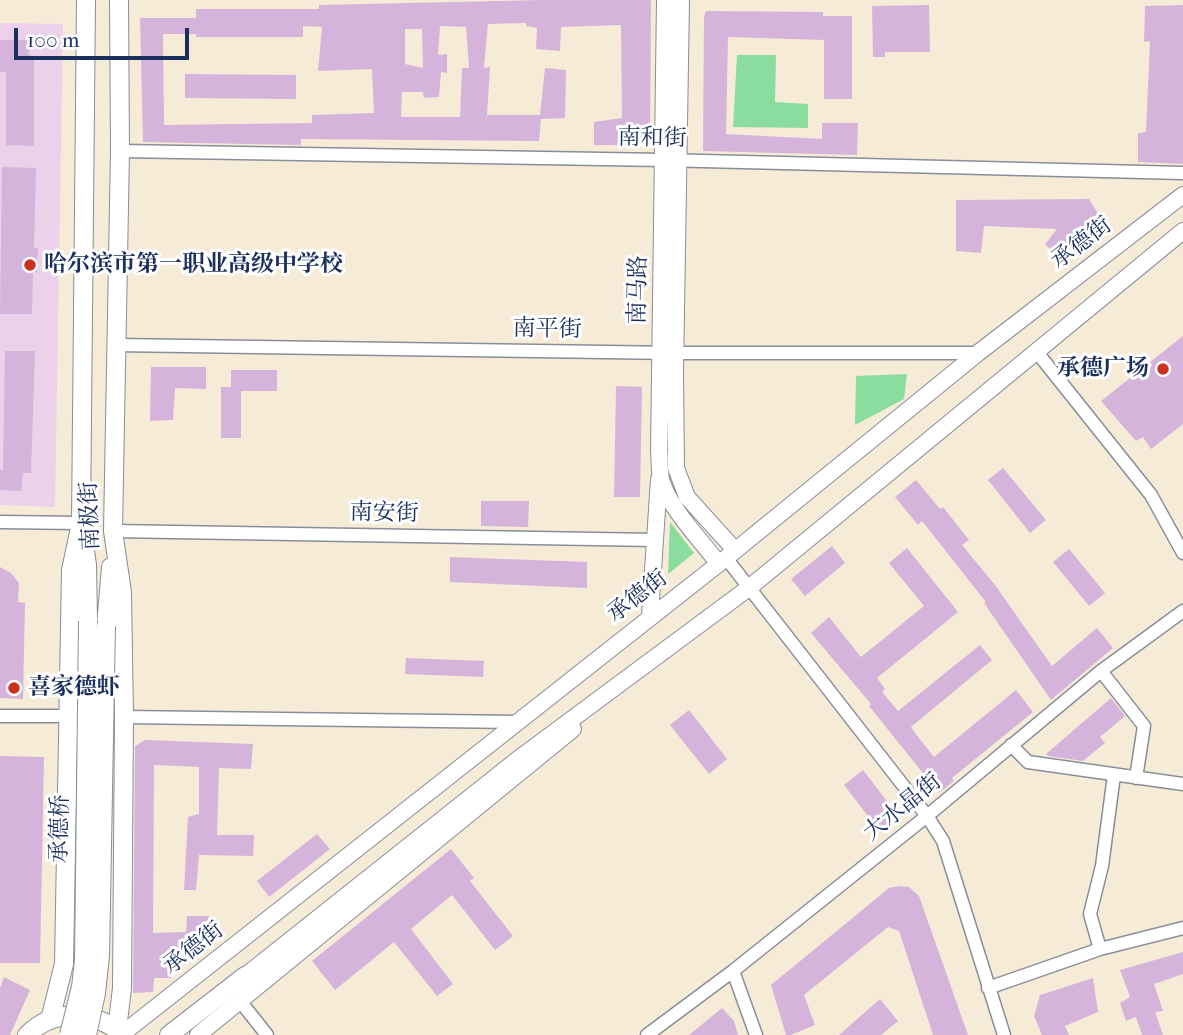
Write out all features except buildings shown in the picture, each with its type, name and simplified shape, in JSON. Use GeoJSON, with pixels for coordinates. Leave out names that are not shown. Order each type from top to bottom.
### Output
{"type":"FeatureCollection","features":[{"type":"Feature","properties":{"kind":"highway","name":"南极街"},"geometry":{"type":"LineString","coordinates":[[50,1020],[64,964],[71,570],[81,523],[86,0]]}},
{"type":"Feature","properties":{"kind":"highway","name":"南极街"},"geometry":{"type":"LineString","coordinates":[[119,0],[120,151],[113,531],[122,592],[124,717],[121,1033]]}},
{"type":"Feature","properties":{"kind":"highway","name":"承德桥"},"geometry":{"type":"LineString","coordinates":[[69,1035],[81,988],[84,960],[88,621],[87,565],[81,523]]}},
{"type":"Feature","properties":{"kind":"highway","name":"承德桥"},"geometry":{"type":"LineString","coordinates":[[87,1035],[100,956],[106,626],[113,531]]}},
{"type":"Feature","properties":{"kind":"highway"},"geometry":{"type":"LineString","coordinates":[[169,1035],[244,976]]}},
{"type":"Feature","properties":{"kind":"highway"},"geometry":{"type":"LineString","coordinates":[[27,1035],[50,1020],[70,1015],[90,1017],[121,1033]]}},
{"type":"Feature","properties":{"kind":"main road","name":"南马路"},"geometry":{"type":"LineString","coordinates":[[665,0],[671,160]]}},
{"type":"Feature","properties":{"kind":"main road","name":"南马路"},"geometry":{"type":"LineString","coordinates":[[681,0],[671,160],[668,353],[661,478],[665,490],[726,557]]}},
{"type":"Feature","properties":{"kind":"main road","name":"承德街"},"geometry":{"type":"LineString","coordinates":[[121,1033],[726,557],[978,353],[1183,195]]}},
{"type":"Feature","properties":{"kind":"main road"},"geometry":{"type":"LineString","coordinates":[[244,976],[517,760],[750,587],[1183,231]]}},
{"type":"Feature","properties":{"kind":"main road","name":"南马路"},"geometry":{"type":"LineString","coordinates":[[668,353],[674,450],[681,486],[726,557]]}},
{"type":"Feature","properties":{"kind":"main road"},"geometry":{"type":"LineString","coordinates":[[650,616],[660,462]]}},
{"type":"Feature","properties":{"kind":"main road"},"geometry":{"type":"LineString","coordinates":[[198,1035],[549,751],[649,661]]}},
{"type":"Feature","properties":{"kind":"street","name":"南和街"},"geometry":{"type":"LineString","coordinates":[[120,151],[671,160],[1183,173]]}},
{"type":"Feature","properties":{"kind":"street","name":"南平街"},"geometry":{"type":"LineString","coordinates":[[116,345],[668,353],[978,353]]}},
{"type":"Feature","properties":{"kind":"street"},"geometry":{"type":"LineString","coordinates":[[1035,351],[1151,495],[1183,553]]}},
{"type":"Feature","properties":{"kind":"street"},"geometry":{"type":"LineString","coordinates":[[0,522],[81,523]]}},
{"type":"Feature","properties":{"kind":"street","name":"南安街"},"geometry":{"type":"LineString","coordinates":[[113,531],[655,540]]}},
{"type":"Feature","properties":{"kind":"street"},"geometry":{"type":"LineString","coordinates":[[726,557],[927,816],[943,841],[1004,1035]]}},
{"type":"Feature","properties":{"kind":"street","name":"大水晶街"},"geometry":{"type":"LineString","coordinates":[[647,1035],[733,971],[927,816],[1101,671],[1183,611]]}},
{"type":"Feature","properties":{"kind":"street"},"geometry":{"type":"LineString","coordinates":[[1101,671],[1144,726],[1136,778]]}},
{"type":"Feature","properties":{"kind":"street"},"geometry":{"type":"LineString","coordinates":[[0,716],[68,716]]}},
{"type":"Feature","properties":{"kind":"street"},"geometry":{"type":"LineString","coordinates":[[124,717],[517,722]]}},
{"type":"Feature","properties":{"kind":"street"},"geometry":{"type":"LineString","coordinates":[[1011,745],[1028,762],[1183,784]]}},
{"type":"Feature","properties":{"kind":"street"},"geometry":{"type":"LineString","coordinates":[[1100,949],[1090,914],[1102,866],[1114,775]]}},
{"type":"Feature","properties":{"kind":"street"},"geometry":{"type":"LineString","coordinates":[[988,988],[1100,949],[1183,928]]}},
{"type":"Feature","properties":{"kind":"street"},"geometry":{"type":"LineString","coordinates":[[733,971],[756,1035]]}},
{"type":"Feature","properties":{"kind":"street"},"geometry":{"type":"LineString","coordinates":[[240,1000],[267,1035]]}},
{"type":"Feature","properties":{"kind":"shaded area","name":"哈尔滨市第一职业高级中学校"},"geometry":{"type":"Polygon","coordinates":[[[0,23],[63,24],[55,507],[0,505],[0,23]]]}},
{"type":"Feature","properties":{"kind":"green space"},"geometry":{"type":"Polygon","coordinates":[[[737,55],[776,55],[775,102],[808,104],[808,128],[733,127],[737,55]]]}},
{"type":"Feature","properties":{"kind":"green space"},"geometry":{"type":"Polygon","coordinates":[[[907,374],[904,399],[855,425],[856,376],[907,374]]]}},
{"type":"Feature","properties":{"kind":"green space"},"geometry":{"type":"Polygon","coordinates":[[[670,522],[694,553],[668,574],[670,522]]]}},
{"type":"Feature","properties":{"kind":"place","name":"哈尔滨市第一职业高级中学校"},"geometry":{"type":"Point","coordinates":[30,265]}},
{"type":"Feature","properties":{"kind":"place","name":"承德广场"},"geometry":{"type":"Point","coordinates":[1163,369]}},
{"type":"Feature","properties":{"kind":"place","name":"喜家德虾"},"geometry":{"type":"Point","coordinates":[14,688]}}]}
